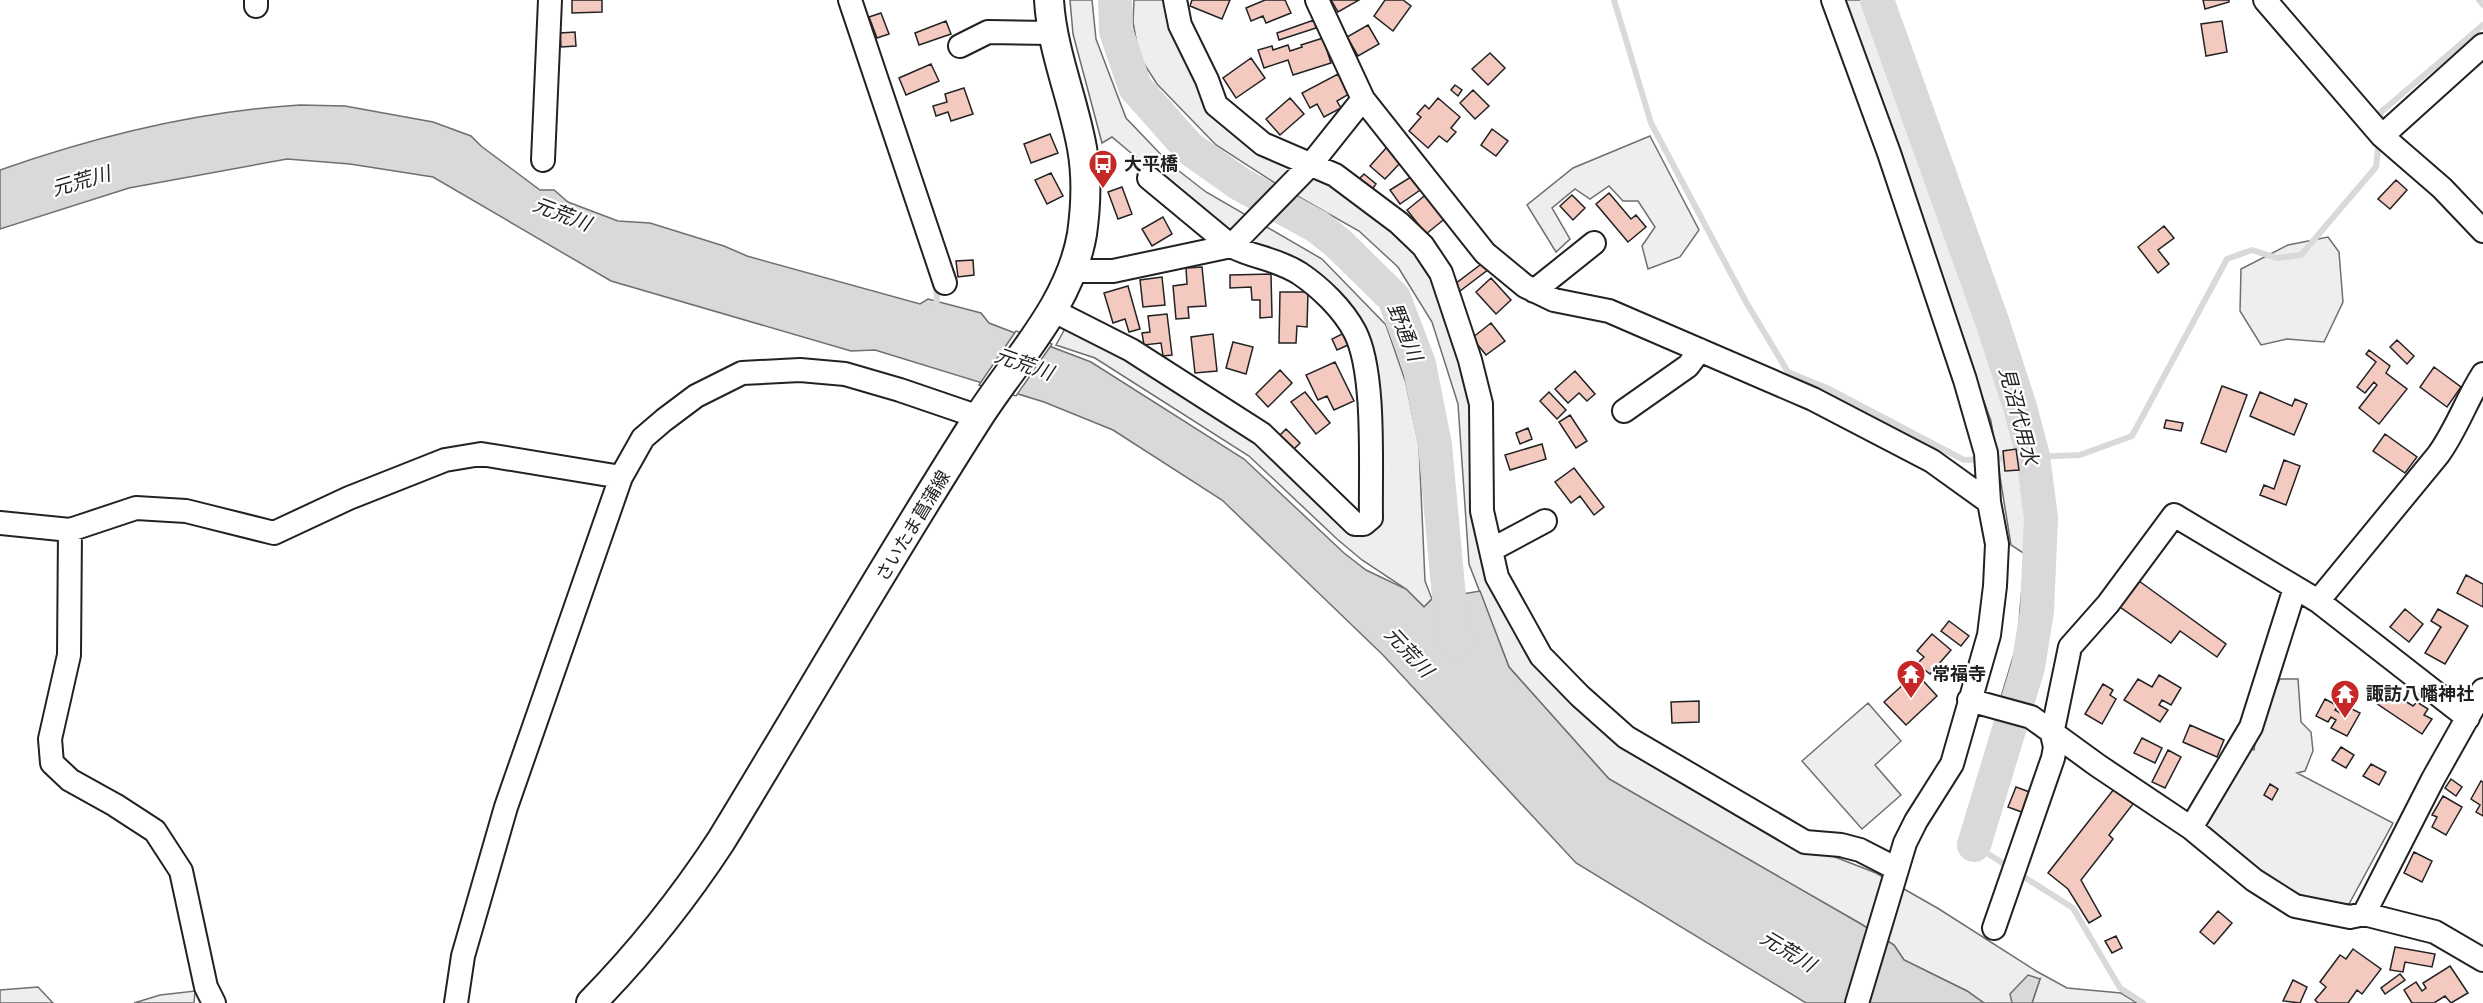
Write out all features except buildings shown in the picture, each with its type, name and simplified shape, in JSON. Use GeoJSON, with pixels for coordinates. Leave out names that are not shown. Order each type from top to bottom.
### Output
{"type":"FeatureCollection","features":[{"type":"Feature","properties":{"kind":"main road","name":"さいたま菖蒲線"},"geometry":{"type":"LineString","coordinates":[[591,1003],[651,940],[682,900],[721,841],[981,414],[1050,314],[1072,272],[1082,232],[1085,170],[1078,132],[1053,33],[1049,0]]}},
{"type":"Feature","properties":{"kind":"street"},"geometry":{"type":"LineString","coordinates":[[543,160],[550,0]]}},
{"type":"Feature","properties":{"kind":"street"},"geometry":{"type":"LineString","coordinates":[[850,0],[945,283]]}},
{"type":"Feature","properties":{"kind":"street"},"geometry":{"type":"LineString","coordinates":[[1175,0],[1180,25],[1207,80],[1216,105],[1263,144],[1335,174],[1399,223],[1423,246],[1441,273],[1470,360],[1481,404],[1482,511],[1497,577],[1541,656],[1580,696],[1626,737],[1805,842],[1841,845],[1860,850],[1895,876]]}},
{"type":"Feature","properties":{"kind":"street"},"geometry":{"type":"LineString","coordinates":[[1317,0],[1363,99],[1485,253],[1525,286],[1554,300],[1609,311],[1813,399],[1923,456],[1989,502]]}},
{"type":"Feature","properties":{"kind":"street"},"geometry":{"type":"LineString","coordinates":[[1833,0],[1965,380],[1986,453],[1989,502],[1997,544],[1989,634],[1952,764],[1905,843],[1857,1003]]}},
{"type":"Feature","properties":{"kind":"street"},"geometry":{"type":"LineString","coordinates":[[2265,0],[2382,136],[2482,226]]}},
{"type":"Feature","properties":{"kind":"street"},"geometry":{"type":"LineString","coordinates":[[960,46],[988,32],[1053,33]]}},
{"type":"Feature","properties":{"kind":"street"},"geometry":{"type":"LineString","coordinates":[[2382,136],[2483,45]]}},
{"type":"Feature","properties":{"kind":"street"},"geometry":{"type":"LineString","coordinates":[[1072,272],[1113,271],[1234,244],[1311,164],[1363,99]]}},
{"type":"Feature","properties":{"kind":"street"},"geometry":{"type":"LineString","coordinates":[[1050,314],[1131,350],[1247,424],[1262,435],[1355,524],[1364,524],[1371,518],[1369,402],[1363,353],[1355,331],[1342,312],[1321,290],[1299,273],[1276,260],[1243,252],[1149,178]]}},
{"type":"Feature","properties":{"kind":"street"},"geometry":{"type":"LineString","coordinates":[[1534,291],[1594,243]]}},
{"type":"Feature","properties":{"kind":"street"},"geometry":{"type":"LineString","coordinates":[[1624,411],[1688,366],[1700,350]]}},
{"type":"Feature","properties":{"kind":"street"},"geometry":{"type":"LineString","coordinates":[[456,1003],[463,956],[506,807],[621,477],[644,438],[696,396],[742,373],[800,370],[845,374],[981,414]]}},
{"type":"Feature","properties":{"kind":"street"},"geometry":{"type":"LineString","coordinates":[[2318,601],[2438,455],[2452,435],[2483,374]]}},
{"type":"Feature","properties":{"kind":"street"},"geometry":{"type":"LineString","coordinates":[[0,522],[70,530],[136,508],[186,511],[274,533],[349,498],[446,460],[481,454],[621,477]]}},
{"type":"Feature","properties":{"kind":"street"},"geometry":{"type":"LineString","coordinates":[[1994,928],[2053,758],[2055,747],[2052,734],[2070,647],[2108,604],[2174,515],[2318,601],[2468,718]]}},
{"type":"Feature","properties":{"kind":"street"},"geometry":{"type":"LineString","coordinates":[[1491,550],[1545,521]]}},
{"type":"Feature","properties":{"kind":"street"},"geometry":{"type":"LineString","coordinates":[[70,530],[69,655],[51,739],[52,763],[70,780],[155,831],[181,871],[206,987],[214,1003]]}},
{"type":"Feature","properties":{"kind":"street"},"geometry":{"type":"LineString","coordinates":[[2191,828],[2251,727],[2295,588]]}},
{"type":"Feature","properties":{"kind":"street"},"geometry":{"type":"LineString","coordinates":[[2364,914],[2433,779],[2483,690]]}},
{"type":"Feature","properties":{"kind":"street"},"geometry":{"type":"LineString","coordinates":[[1969,700],[2031,717],[2052,734],[2191,828],[2254,880],[2295,906],[2350,917],[2364,914],[2435,932],[2483,960]]}},
{"type":"Feature","properties":{"kind":"shaded area"},"geometry":{"type":"Polygon","coordinates":[[[1070,0],[1092,0],[1096,39],[1126,118],[1170,164],[1206,192],[1322,259],[1386,325],[1406,383],[1419,446],[1425,581],[1432,599],[1424,607],[1406,589],[1362,560],[1337,539],[1249,456],[1095,358],[1056,345],[1067,325],[1254,435],[1368,527],[1372,373],[1344,304],[1229,236],[1112,137],[1102,143],[1073,34],[1070,0]]]}},
{"type":"Feature","properties":{"kind":"shaded area"},"geometry":{"type":"Polygon","coordinates":[[[1134,0],[1167,0],[1216,115],[1299,163],[1411,239],[1444,292],[1475,405],[1488,574],[1619,738],[1830,855],[1876,873],[2067,988],[2121,993],[2137,1003],[2032,1003],[2040,979],[2012,1003],[1984,1003],[1967,991],[1904,960],[1894,945],[1861,924],[1609,779],[1509,667],[1469,564],[1458,404],[1432,322],[1398,267],[1359,231],[1278,185],[1216,145],[1157,84],[1139,56],[1133,22],[1134,0]]]}},
{"type":"Feature","properties":{"kind":"shaded area"},"geometry":{"type":"Polygon","coordinates":[[[1844,0],[1867,0],[2019,442],[2028,500],[2029,603],[2009,699],[2001,697],[2017,644],[2025,554],[2011,545],[1991,421],[1920,224],[1844,0]]]}},
{"type":"Feature","properties":{"kind":"shaded area"},"geometry":{"type":"Polygon","coordinates":[[[1650,136],[1699,230],[1680,257],[1648,269],[1642,246],[1655,227],[1638,201],[1623,201],[1609,186],[1590,199],[1575,189],[1552,208],[1570,239],[1556,252],[1527,205],[1573,168],[1650,136]]]}},
{"type":"Feature","properties":{"kind":"shaded area"},"geometry":{"type":"Polygon","coordinates":[[[2328,237],[2339,252],[2343,302],[2324,342],[2287,339],[2261,345],[2240,311],[2241,269],[2288,245],[2328,237]]]}},
{"type":"Feature","properties":{"kind":"shaded area"},"geometry":{"type":"Polygon","coordinates":[[[2280,679],[2298,679],[2301,722],[2311,732],[2313,751],[2305,771],[2297,773],[2393,823],[2349,904],[2328,903],[2289,890],[2253,867],[2204,828],[2247,747],[2254,750],[2258,723],[2280,679]]]}},
{"type":"Feature","properties":{"kind":"shaded area"},"geometry":{"type":"Polygon","coordinates":[[[1868,703],[1901,741],[1875,765],[1901,795],[1862,829],[1802,761],[1868,703]]]}},
{"type":"Feature","properties":{"kind":"shaded area"},"geometry":{"type":"Polygon","coordinates":[[[38,987],[53,1003],[0,1003],[0,990],[38,987]]]}},
{"type":"Feature","properties":{"kind":"shaded area"},"geometry":{"type":"Polygon","coordinates":[[[195,991],[194,1003],[134,1003],[160,995],[195,991]]]}},
{"type":"Feature","properties":{"kind":"water","name":"元荒川"},"geometry":{"type":"Polygon","coordinates":[[[300,105],[345,106],[433,122],[471,136],[540,190],[554,190],[568,202],[618,221],[650,223],[724,246],[747,256],[920,304],[928,299],[981,313],[989,323],[1091,362],[1244,459],[1344,553],[1366,570],[1406,589],[1424,607],[1432,599],[1480,591],[1509,667],[1609,779],[1861,924],[1894,945],[1904,960],[1967,991],[1984,1003],[1806,1003],[1576,863],[1383,655],[1222,500],[1113,430],[1044,402],[875,350],[851,351],[611,281],[433,177],[350,164],[287,159],[129,188],[0,229],[0,170],[72,147],[148,127],[224,113],[300,105]]]}},
{"type":"Feature","properties":{"kind":"water"},"geometry":{"type":"Polygon","coordinates":[[[2028,975],[2040,979],[2032,1003],[2012,1003],[2010,994],[2028,975]]]}},
{"type":"Feature","properties":{"kind":"pier"},"geometry":{"type":"Polygon","coordinates":[[[1016,331],[1052,344],[1016,396],[979,385],[1016,331]]]}},
{"type":"Feature","properties":{"kind":"waterway","name":"野通川"},"geometry":{"type":"LineString","coordinates":[[1115,0],[1116,31],[1135,87],[1189,148],[1240,184],[1318,227],[1339,244],[1394,298],[1419,364],[1435,445],[1449,597],[1456,641]]}},
{"type":"Feature","properties":{"kind":"waterway"},"geometry":{"type":"LineString","coordinates":[[1614,0],[1651,123],[1746,302],[1788,372],[1827,388],[1964,460],[2080,455],[2132,436],[2227,259],[2252,250],[2277,258],[2301,255],[2376,167],[2379,141]]}},
{"type":"Feature","properties":{"kind":"waterway","name":"見沼代用水"},"geometry":{"type":"LineString","coordinates":[[1877,0],[1992,321],[2020,407],[2033,456],[2041,518],[2037,611],[2028,667],[1974,845]]}},
{"type":"Feature","properties":{"kind":"waterway"},"geometry":{"type":"LineString","coordinates":[[2479,0],[2483,5]]}},
{"type":"Feature","properties":{"kind":"waterway"},"geometry":{"type":"LineString","coordinates":[[2380,124],[2381,112],[2483,25]]}},
{"type":"Feature","properties":{"kind":"waterway"},"geometry":{"type":"LineString","coordinates":[[934,282],[937,295],[936,308]]}},
{"type":"Feature","properties":{"kind":"waterway"},"geometry":{"type":"LineString","coordinates":[[1974,845],[2009,867]]}},
{"type":"Feature","properties":{"kind":"waterway"},"geometry":{"type":"LineString","coordinates":[[2018,873],[2073,908],[2120,988],[2143,1003]]}},
{"type":"Feature","properties":{"kind":"place","name":"大平橋"},"geometry":{"type":"Point","coordinates":[1103,190]}},
{"type":"Feature","properties":{"kind":"place","name":"常福寺"},"geometry":{"type":"Point","coordinates":[1911,700]}},
{"type":"Feature","properties":{"kind":"place","name":"諏訪八幡神社"},"geometry":{"type":"Point","coordinates":[2345,720]}}]}
